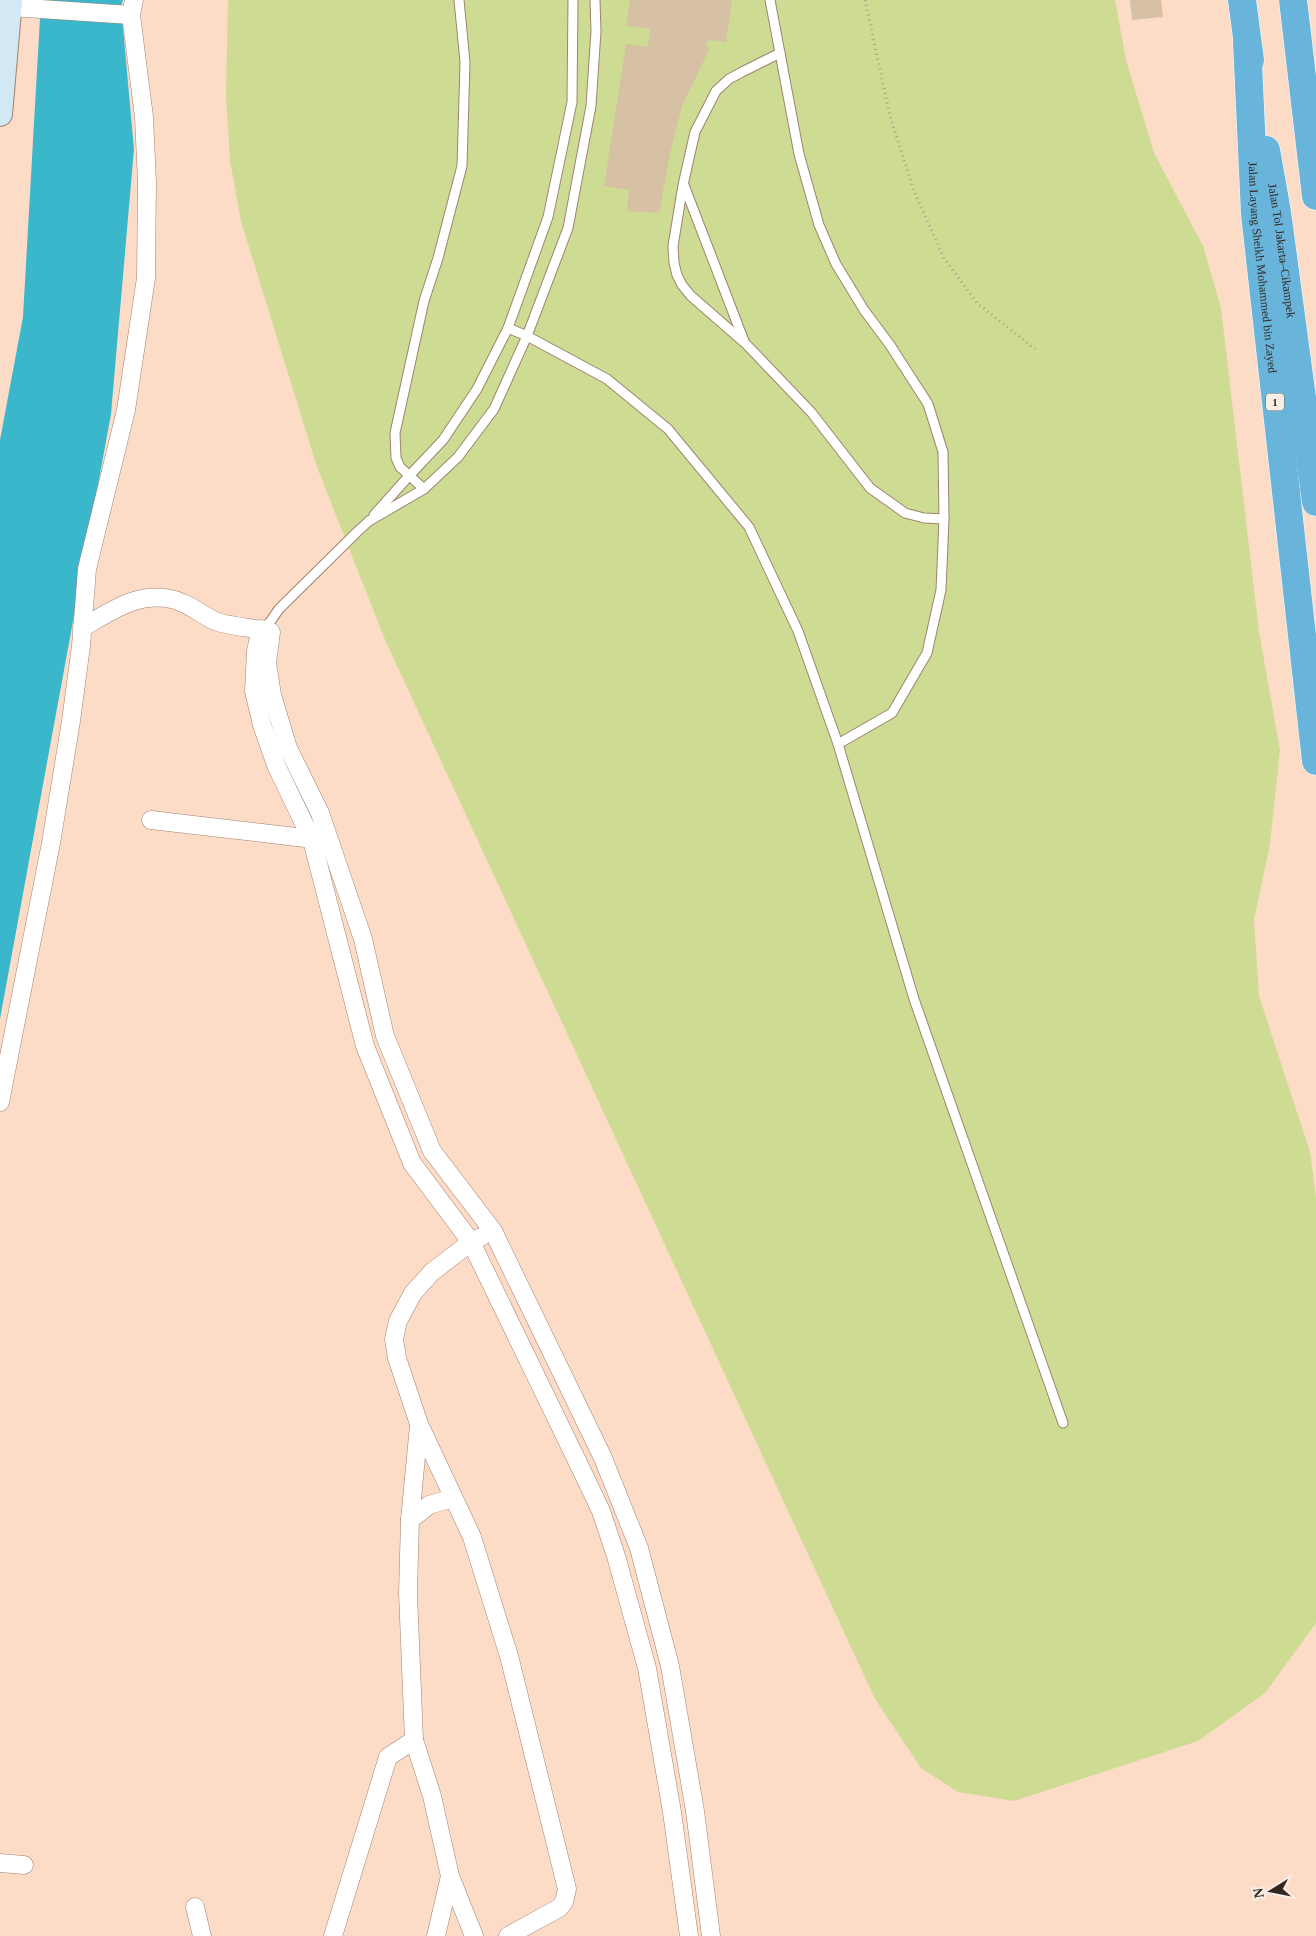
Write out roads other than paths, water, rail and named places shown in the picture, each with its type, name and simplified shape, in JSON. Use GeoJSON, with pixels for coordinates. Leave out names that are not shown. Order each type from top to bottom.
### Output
{"type":"FeatureCollection","features":[{"type":"Feature","properties":{"kind":"highway","name":"Jalan Tol Jakarta–Cikampek"},"geometry":{"type":"LineString","coordinates":[[1242,0],[1247,42],[1277,212],[1316,502]]}},
{"type":"Feature","properties":{"kind":"highway"},"geometry":{"type":"LineString","coordinates":[[1293,0],[1316,196]]}},
{"type":"Feature","properties":{"kind":"highway","name":"Jalan Layang Sheikh Mohammed bin Zayed"},"geometry":{"type":"LineString","coordinates":[[1247,42],[1254,214],[1316,761]]}},
{"type":"Feature","properties":{"kind":"main road"},"geometry":{"type":"LineString","coordinates":[[0,114],[10,4]]}},
{"type":"Feature","properties":{"kind":"street"},"geometry":{"type":"LineString","coordinates":[[0,1102],[51,844],[72,721],[86,569],[126,410],[146,278],[147,182],[144,117],[127,10],[39,10],[10,4]]}},
{"type":"Feature","properties":{"kind":"street"},"geometry":{"type":"LineString","coordinates":[[82,628],[127,602],[155,598],[171,599],[196,609],[216,622],[267,628],[256,652],[254,691],[262,725],[276,765],[321,840],[363,939],[385,1036],[432,1151],[493,1231],[603,1458],[639,1548],[670,1666],[695,1811],[711,1936]]}},
{"type":"Feature","properties":{"kind":"street"},"geometry":{"type":"LineString","coordinates":[[151,820],[321,840]]}},
{"type":"Feature","properties":{"kind":"street"},"geometry":{"type":"LineString","coordinates":[[321,840],[364,1046],[412,1163],[471,1242],[604,1520],[647,1668],[672,1812],[689,1936]]}},
{"type":"Feature","properties":{"kind":"street"},"geometry":{"type":"LineString","coordinates":[[493,1231],[471,1242],[432,1272],[413,1293],[398,1320],[394,1339],[397,1358],[419,1424],[472,1537],[508,1656],[567,1889],[564,1902],[558,1908],[508,1936]]}},
{"type":"Feature","properties":{"kind":"street"},"geometry":{"type":"LineString","coordinates":[[419,1424],[410,1520],[408,1593],[414,1740],[432,1796],[450,1876],[474,1936]]}},
{"type":"Feature","properties":{"kind":"street"},"geometry":{"type":"LineString","coordinates":[[410,1520],[429,1506],[453,1498]]}},
{"type":"Feature","properties":{"kind":"street"},"geometry":{"type":"LineString","coordinates":[[332,1936],[388,1757],[414,1740]]}},
{"type":"Feature","properties":{"kind":"street"},"geometry":{"type":"LineString","coordinates":[[672,1812],[695,1811]]}},
{"type":"Feature","properties":{"kind":"street"},"geometry":{"type":"LineString","coordinates":[[0,1863],[24,1865]]}},
{"type":"Feature","properties":{"kind":"street"},"geometry":{"type":"LineString","coordinates":[[436,1936],[450,1876]]}},
{"type":"Feature","properties":{"kind":"street"},"geometry":{"type":"LineString","coordinates":[[195,1906],[202,1936]]}},
{"type":"Feature","properties":{"kind":"lane"},"geometry":{"type":"LineString","coordinates":[[424,489],[400,467],[396,458],[395,433],[424,301],[438,258],[462,166],[465,62],[459,0]]}},
{"type":"Feature","properties":{"kind":"lane"},"geometry":{"type":"LineString","coordinates":[[267,628],[278,609],[369,521],[448,433],[477,388],[508,328],[548,217],[572,102],[573,0]]}},
{"type":"Feature","properties":{"kind":"lane"},"geometry":{"type":"LineString","coordinates":[[369,521],[424,489],[458,458],[494,409],[527,336],[568,228],[591,106],[596,31],[595,0]]}},
{"type":"Feature","properties":{"kind":"lane"},"geometry":{"type":"LineString","coordinates":[[770,0],[799,154],[819,225],[836,264],[864,310],[890,345],[928,404],[943,452],[944,519],[941,590],[927,653],[892,713],[838,744]]}},
{"type":"Feature","properties":{"kind":"lane"},"geometry":{"type":"LineString","coordinates":[[780,53],[736,75],[716,91],[695,132],[673,246],[677,275],[691,296],[745,343],[811,412],[870,488],[905,513],[924,518],[944,519]]}},
{"type":"Feature","properties":{"kind":"lane"},"geometry":{"type":"LineString","coordinates":[[684,185],[745,343]]}},
{"type":"Feature","properties":{"kind":"lane"},"geometry":{"type":"LineString","coordinates":[[508,328],[527,336],[607,379],[668,429],[749,527],[798,631],[838,744],[914,999],[1063,1423]]}},
{"type":"Feature","properties":{"kind":"water"},"geometry":{"type":"Polygon","coordinates":[[[41,0],[123,0],[121,6],[134,149],[111,414],[0,1019],[0,440],[23,317],[41,0]]]}}]}
